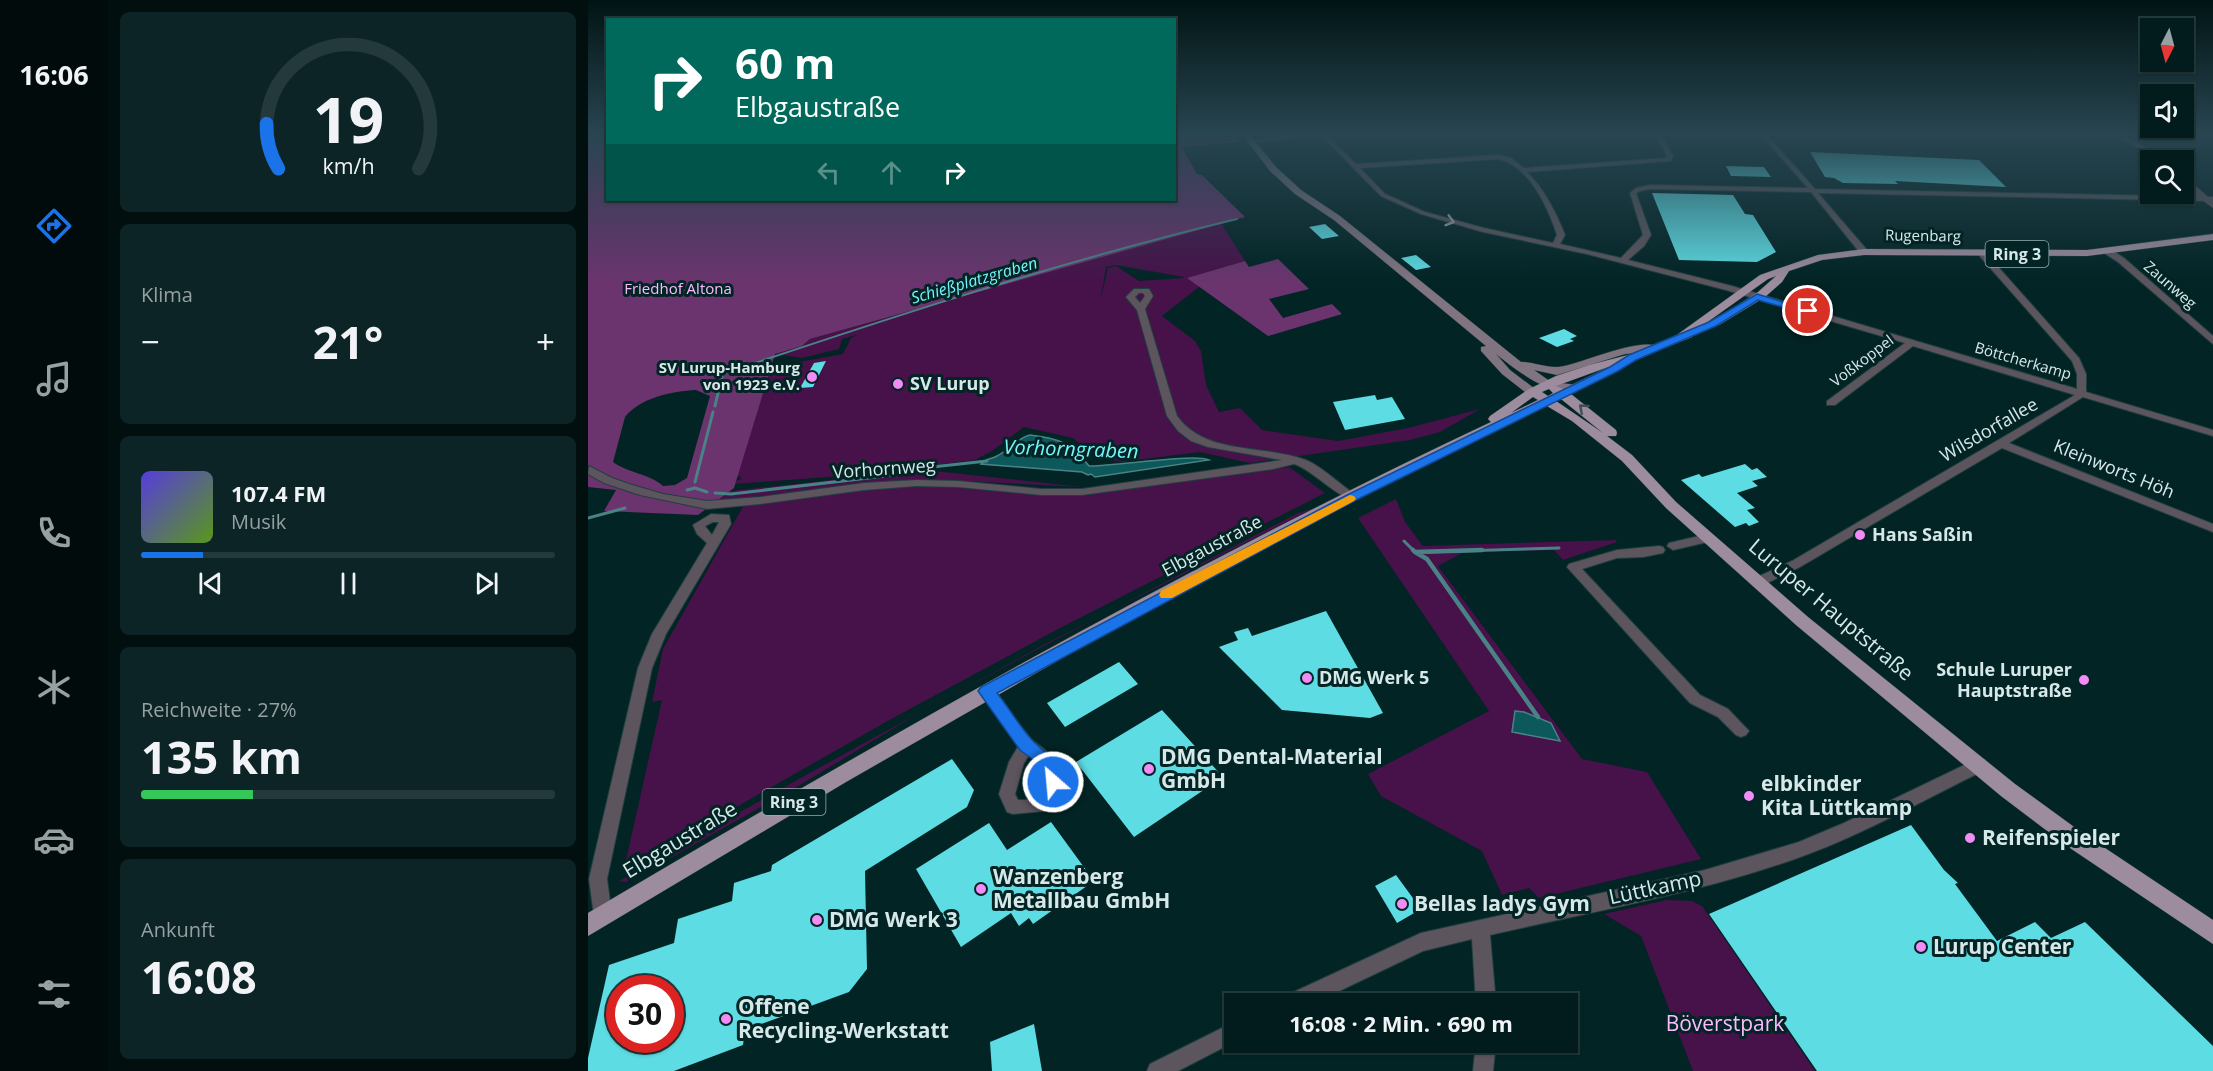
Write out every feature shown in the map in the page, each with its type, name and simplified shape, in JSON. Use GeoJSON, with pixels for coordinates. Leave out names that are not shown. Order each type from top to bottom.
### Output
{"type":"FeatureCollection","features":[{"type":"Feature","properties":{"kind":"main road","name":"Luruper Hauptstraße"},"geometry":{"type":"LineString","coordinates":[[1289,184],[1337,218],[1515,363],[1536,389]]}},
{"type":"Feature","properties":{"kind":"main road","name":"Rugenbarg"},"geometry":{"type":"LineString","coordinates":[[2169,241],[2213,230]]}},
{"type":"Feature","properties":{"kind":"main road","name":"Rugenbarg"},"geometry":{"type":"LineString","coordinates":[[1679,337],[1684,331],[1764,277],[1807,261],[1864,252],[2058,254],[2107,251],[2213,237]]}},
{"type":"Feature","properties":{"kind":"main road","name":"Rugenbarg"},"geometry":{"type":"LineString","coordinates":[[1536,389],[1692,334],[1713,324],[1759,295],[1779,280],[1786,270]]}},
{"type":"Feature","properties":{"kind":"main road","name":"Luruper Hauptstraße"},"geometry":{"type":"LineString","coordinates":[[1462,321],[1506,372],[1536,389],[1559,397],[1627,458],[1671,505],[1874,681],[2074,839],[2213,933]]}},
{"type":"Feature","properties":{"kind":"main road"},"geometry":{"type":"LineString","coordinates":[[1515,363],[1557,371],[1624,351],[1655,348]]}},
{"type":"Feature","properties":{"kind":"main road","name":"Rugenbarg"},"geometry":{"type":"LineString","coordinates":[[1559,397],[1614,369],[1632,357]]}},
{"type":"Feature","properties":{"kind":"main road"},"geometry":{"type":"LineString","coordinates":[[1536,389],[1559,397]]}},
{"type":"Feature","properties":{"kind":"main road","name":"Elbgaustraße"},"geometry":{"type":"LineString","coordinates":[[1459,443],[1536,389]]}},
{"type":"Feature","properties":{"kind":"main road","name":"Elbgaustraße"},"geometry":{"type":"LineString","coordinates":[[596,920],[987,691],[1352,497],[1459,443],[1559,397]]}},
{"type":"Feature","properties":{"kind":"street","name":"Böttcherkamp"},"geometry":{"type":"LineString","coordinates":[[1372,184],[1383,195],[1410,208],[1491,232],[1624,260],[1745,290],[1911,343],[2213,433]]}},
{"type":"Feature","properties":{"kind":"street"},"geometry":{"type":"LineString","coordinates":[[1532,184],[1558,222],[1561,238],[1556,245]]}},
{"type":"Feature","properties":{"kind":"street"},"geometry":{"type":"LineString","coordinates":[[1807,184],[1864,252]]}},
{"type":"Feature","properties":{"kind":"street"},"geometry":{"type":"LineString","coordinates":[[2194,184],[2210,198],[2213,205]]}},
{"type":"Feature","properties":{"kind":"street"},"geometry":{"type":"LineString","coordinates":[[1624,260],[1647,235],[1633,196],[1638,189],[1657,187],[2210,198]]}},
{"type":"Feature","properties":{"kind":"street","name":"Zaunweg"},"geometry":{"type":"LineString","coordinates":[[2107,251],[2121,260],[2213,341]]}},
{"type":"Feature","properties":{"kind":"street"},"geometry":{"type":"LineString","coordinates":[[1981,253],[2076,360],[2082,369],[2081,393]]}},
{"type":"Feature","properties":{"kind":"street"},"geometry":{"type":"LineString","coordinates":[[1141,309],[1172,416],[1182,430],[1192,437],[1226,447],[1296,460],[1352,497]]}},
{"type":"Feature","properties":{"kind":"street","name":"Voßkoppel"},"geometry":{"type":"LineString","coordinates":[[1831,403],[1911,343]]}},
{"type":"Feature","properties":{"kind":"street","name":"Wilsdorfallee"},"geometry":{"type":"LineString","coordinates":[[1758,582],[1796,564],[2064,408],[2081,393]]}},
{"type":"Feature","properties":{"kind":"street","name":"Kleinworts Höh"},"geometry":{"type":"LineString","coordinates":[[2002,444],[2213,528]]}},
{"type":"Feature","properties":{"kind":"street","name":"Vorhornweg"},"geometry":{"type":"LineString","coordinates":[[589,469],[593,475],[601,479],[698,505],[917,483],[1009,487],[1055,493],[1082,492],[1273,466],[1296,460]]}},
{"type":"Feature","properties":{"kind":"street"},"geometry":{"type":"LineString","coordinates":[[596,920],[598,879],[645,668],[659,634],[714,543],[701,531],[699,525],[717,517],[724,504]]}},
{"type":"Feature","properties":{"kind":"street"},"geometry":{"type":"LineString","coordinates":[[1673,546],[1708,537]]}},
{"type":"Feature","properties":{"kind":"street"},"geometry":{"type":"LineString","coordinates":[[1659,550],[1617,554],[1573,567],[1695,699],[1722,713],[1741,731]]}},
{"type":"Feature","properties":{"kind":"street"},"geometry":{"type":"LineString","coordinates":[[987,691],[1027,745]]}},
{"type":"Feature","properties":{"kind":"street","name":"Lüttkamp"},"geometry":{"type":"LineString","coordinates":[[1313,993],[1421,942],[1705,878],[1801,849],[1850,828],[1979,765]]}},
{"type":"Feature","properties":{"kind":"street"},"geometry":{"type":"LineString","coordinates":[[1480,928],[1485,993]]}},
{"type":"Feature","properties":{"kind":"street"},"geometry":{"type":"LineString","coordinates":[[1157,1071],[1224,1037]]}},
{"type":"Feature","properties":{"kind":"street"},"geometry":{"type":"LineString","coordinates":[[1483,1071],[1485,1053]]}},
{"type":"Feature","properties":{"kind":"green space","name":"Friedhof Altona"},"geometry":{"type":"Polygon","coordinates":[[[588,184],[606,184],[606,201],[1176,201],[1176,184],[1211,184],[1245,217],[810,339],[802,346],[775,354],[734,488],[698,515],[604,511],[616,490],[588,487],[588,184]],[[696,390],[657,397],[631,410],[625,417],[613,462],[663,486],[675,485],[687,478],[710,396],[696,390]]]}},
{"type":"Feature","properties":{"kind":"green space"},"geometry":{"type":"Polygon","coordinates":[[[1221,223],[1245,261],[1188,278],[1200,286],[1162,316],[1195,341],[1201,351],[1206,385],[1219,412],[1240,408],[1262,430],[1338,441],[1408,428],[1480,409],[1440,432],[1410,440],[1250,463],[1200,452],[1120,462],[1092,455],[1073,438],[1024,427],[992,451],[975,460],[854,475],[735,484],[741,479],[740,476],[737,477],[761,369],[843,354],[851,338],[857,335],[842,339],[839,349],[802,358],[775,354],[802,346],[810,339],[1221,223]],[[1116,265],[1106,267],[1101,298],[1108,268],[1116,266],[1139,281],[1184,277],[1116,265]]]}},
{"type":"Feature","properties":{"kind":"green space"},"geometry":{"type":"Polygon","coordinates":[[[1278,259],[1309,289],[1269,299],[1283,318],[1332,304],[1342,314],[1268,336],[1187,278],[1245,261],[1249,267],[1278,259]]]}},
{"type":"Feature","properties":{"kind":"green space"},"geometry":{"type":"Polygon","coordinates":[[[1289,467],[1325,493],[1060,628],[893,718],[629,868],[626,860],[662,700],[652,702],[663,649],[745,503],[918,484],[1047,496],[1080,495],[1289,467]]]}},
{"type":"Feature","properties":{"kind":"green space"},"geometry":{"type":"Polygon","coordinates":[[[926,470],[1082,487],[919,479],[717,501],[730,491],[926,470]]]}},
{"type":"Feature","properties":{"kind":"green space"},"geometry":{"type":"Polygon","coordinates":[[[1396,499],[1405,522],[1423,546],[1616,540],[1617,542],[1563,560],[1554,550],[1464,552],[1438,566],[1582,759],[1647,772],[1701,859],[1539,898],[1529,888],[1502,895],[1482,851],[1381,796],[1368,774],[1489,711],[1358,518],[1396,499]]]}},
{"type":"Feature","properties":{"kind":"green space"},"geometry":{"type":"Polygon","coordinates":[[[1314,508],[1102,615],[1298,513],[1314,508]]]}},
{"type":"Feature","properties":{"kind":"green space"},"geometry":{"type":"Polygon","coordinates":[[[1102,615],[1041,647],[917,714],[1045,644],[1102,615]]]}},
{"type":"Feature","properties":{"kind":"green space"},"geometry":{"type":"Polygon","coordinates":[[[917,714],[800,785],[637,877],[626,882],[619,881],[787,786],[917,714]]]}},
{"type":"Feature","properties":{"kind":"green space","name":"Böverstpark"},"geometry":{"type":"Polygon","coordinates":[[[1667,900],[1692,901],[1702,906],[1815,1071],[1693,1071],[1641,936],[1604,914],[1667,900]]]}},
{"type":"Feature","properties":{"kind":"water"},"geometry":{"type":"Polygon","coordinates":[[[1030,435],[1064,443],[1077,452],[1089,466],[1187,458],[1209,460],[1095,477],[1082,472],[981,464],[1030,435]]]}},
{"type":"Feature","properties":{"kind":"water"},"geometry":{"type":"Polygon","coordinates":[[[1515,711],[1524,712],[1551,723],[1560,741],[1512,732],[1515,711]]]}},
{"type":"Feature","properties":{"kind":"building"},"geometry":{"type":"Polygon","coordinates":[[[1950,184],[2003,184],[2006,187],[1950,184]]]}},
{"type":"Feature","properties":{"kind":"building"},"geometry":{"type":"Polygon","coordinates":[[[1652,193],[1733,195],[1745,214],[1753,215],[1776,252],[1757,262],[1679,260],[1652,193]]]}},
{"type":"Feature","properties":{"kind":"building"},"geometry":{"type":"Polygon","coordinates":[[[1325,224],[1339,236],[1322,239],[1309,227],[1325,224]]]}},
{"type":"Feature","properties":{"kind":"building"},"geometry":{"type":"Polygon","coordinates":[[[1416,255],[1431,267],[1416,270],[1401,258],[1416,255]]]}},
{"type":"Feature","properties":{"kind":"building"},"geometry":{"type":"Polygon","coordinates":[[[1564,329],[1577,336],[1570,339],[1574,341],[1557,347],[1539,338],[1564,329]]]}},
{"type":"Feature","properties":{"kind":"building","name":"SV Lurup-Hamburg von 1923 e.V."},"geometry":{"type":"Polygon","coordinates":[[[826,361],[813,387],[800,388],[814,363],[826,361]]]}},
{"type":"Feature","properties":{"kind":"building"},"geometry":{"type":"Polygon","coordinates":[[[1375,395],[1377,400],[1392,397],[1405,419],[1345,430],[1333,402],[1375,395]]]}},
{"type":"Feature","properties":{"kind":"building"},"geometry":{"type":"Polygon","coordinates":[[[1745,464],[1752,470],[1757,468],[1767,477],[1752,481],[1758,486],[1737,493],[1755,508],[1747,510],[1759,522],[1749,526],[1746,523],[1735,527],[1681,480],[1699,474],[1702,477],[1745,464]]]}},
{"type":"Feature","properties":{"kind":"building","name":"DMG Werk 5"},"geometry":{"type":"Polygon","coordinates":[[[1326,611],[1383,713],[1370,718],[1282,710],[1219,647],[1238,640],[1234,632],[1248,628],[1252,636],[1326,611]]]}},
{"type":"Feature","properties":{"kind":"building"},"geometry":{"type":"Polygon","coordinates":[[[1119,662],[1138,684],[1065,727],[1047,703],[1119,662]]]}},
{"type":"Feature","properties":{"kind":"building","name":"DMG Dental-Material GmbH"},"geometry":{"type":"Polygon","coordinates":[[[1162,710],[1223,777],[1134,837],[1076,762],[1162,710]]]}},
{"type":"Feature","properties":{"kind":"building"},"geometry":{"type":"Polygon","coordinates":[[[952,759],[974,790],[967,807],[865,871],[867,969],[849,992],[745,1030],[743,1045],[674,1071],[588,1071],[588,1058],[606,978],[606,1053],[684,1053],[684,975],[607,975],[609,965],[674,943],[678,919],[732,901],[734,883],[771,871],[772,865],[952,759]]]}},
{"type":"Feature","properties":{"kind":"building","name":"Wanzenberg Metallbau GmbH"},"geometry":{"type":"Polygon","coordinates":[[[1051,822],[1094,881],[1033,924],[1029,918],[1019,926],[1011,913],[961,947],[916,869],[989,823],[1007,850],[1051,822]]]}},
{"type":"Feature","properties":{"kind":"building","name":"Lurup Center"},"geometry":{"type":"Polygon","coordinates":[[[1911,825],[1944,870],[1958,883],[1955,884],[1997,941],[2035,922],[2051,938],[2085,922],[2213,1046],[2213,1071],[1817,1071],[1709,914],[1911,825]]]}},
{"type":"Feature","properties":{"kind":"building","name":"Bellas ladys Gym"},"geometry":{"type":"Polygon","coordinates":[[[1396,875],[1421,909],[1397,923],[1375,886],[1396,875]]]}},
{"type":"Feature","properties":{"kind":"building"},"geometry":{"type":"Polygon","coordinates":[[[1034,1024],[1042,1071],[992,1071],[990,1042],[1034,1024]]]}},
{"type":"Feature","properties":{"kind":"waterway","name":"Schießplatzgraben"},"geometry":{"type":"LineString","coordinates":[[722,374],[1042,271],[1237,219]]}},
{"type":"Feature","properties":{"kind":"waterway","name":"Schießplatzgraben"},"geometry":{"type":"LineString","coordinates":[[715,406],[722,376]]}},
{"type":"Feature","properties":{"kind":"waterway","name":"Schießplatzgraben"},"geometry":{"type":"LineString","coordinates":[[695,482],[713,412]]}},
{"type":"Feature","properties":{"kind":"waterway","name":"Vorhorngraben"},"geometry":{"type":"LineString","coordinates":[[932,467],[987,461]]}},
{"type":"Feature","properties":{"kind":"waterway","name":"Vorhorngraben"},"geometry":{"type":"LineString","coordinates":[[715,493],[731,494],[911,473]]}},
{"type":"Feature","properties":{"kind":"waterway","name":"Vorhorngraben"},"geometry":{"type":"LineString","coordinates":[[687,490],[695,488],[707,492]]}},
{"type":"Feature","properties":{"kind":"waterway","name":"Schießplatzgraben"},"geometry":{"type":"LineString","coordinates":[[588,518],[625,508]]}},
{"type":"Feature","properties":{"kind":"waterway"},"geometry":{"type":"LineString","coordinates":[[1404,541],[1415,552]]}},
{"type":"Feature","properties":{"kind":"waterway"},"geometry":{"type":"LineString","coordinates":[[1428,552],[1559,548]]}},
{"type":"Feature","properties":{"kind":"waterway"},"geometry":{"type":"LineString","coordinates":[[1415,552],[1482,550]]}},
{"type":"Feature","properties":{"kind":"waterway"},"geometry":{"type":"LineString","coordinates":[[1415,552],[1427,559],[1538,717]]}},
{"type":"Feature","properties":{"kind":"slow traffic"},"geometry":{"type":"LineString","coordinates":[[1166,595],[1350,499]]}},
{"type":"Feature","properties":{"kind":"place","name":"SV Lurup-Hamburg von 1923 e.V."},"geometry":{"type":"Point","coordinates":[812,377]}},
{"type":"Feature","properties":{"kind":"place","name":"SV Lurup"},"geometry":{"type":"Point","coordinates":[898,384]}},
{"type":"Feature","properties":{"kind":"place","name":"Hans Saßin"},"geometry":{"type":"Point","coordinates":[1860,535]}},
{"type":"Feature","properties":{"kind":"place","name":"DMG Werk 5"},"geometry":{"type":"Point","coordinates":[1307,678]}},
{"type":"Feature","properties":{"kind":"place","name":"Schule Luruper Hauptstraße"},"geometry":{"type":"Point","coordinates":[2084,680]}},
{"type":"Feature","properties":{"kind":"place","name":"DMG Dental-Material GmbH"},"geometry":{"type":"Point","coordinates":[1149,769]}},
{"type":"Feature","properties":{"kind":"place","name":"elbkinder Kita Lüttkamp"},"geometry":{"type":"Point","coordinates":[1749,796]}},
{"type":"Feature","properties":{"kind":"place","name":"Reifenspieler"},"geometry":{"type":"Point","coordinates":[1970,838]}},
{"type":"Feature","properties":{"kind":"place","name":"Wanzenberg Metallbau GmbH"},"geometry":{"type":"Point","coordinates":[981,889]}},
{"type":"Feature","properties":{"kind":"place","name":"Bellas ladys Gym"},"geometry":{"type":"Point","coordinates":[1402,904]}},
{"type":"Feature","properties":{"kind":"place","name":"DMG Werk 3"},"geometry":{"type":"Point","coordinates":[817,920]}},
{"type":"Feature","properties":{"kind":"place","name":"Lurup Center"},"geometry":{"type":"Point","coordinates":[1921,947]}},
{"type":"Feature","properties":{"kind":"place","name":"Offene Recycling-Werkstatt"},"geometry":{"type":"Point","coordinates":[726,1019]}},
{"type":"Feature","properties":{"kind":"route"},"geometry":{"type":"LineString","coordinates":[[1053,782],[1052,772],[1041,756],[1027,745],[987,691],[1352,497],[1614,369],[1632,357],[1713,324],[1757,297],[1808,311]]}}]}
